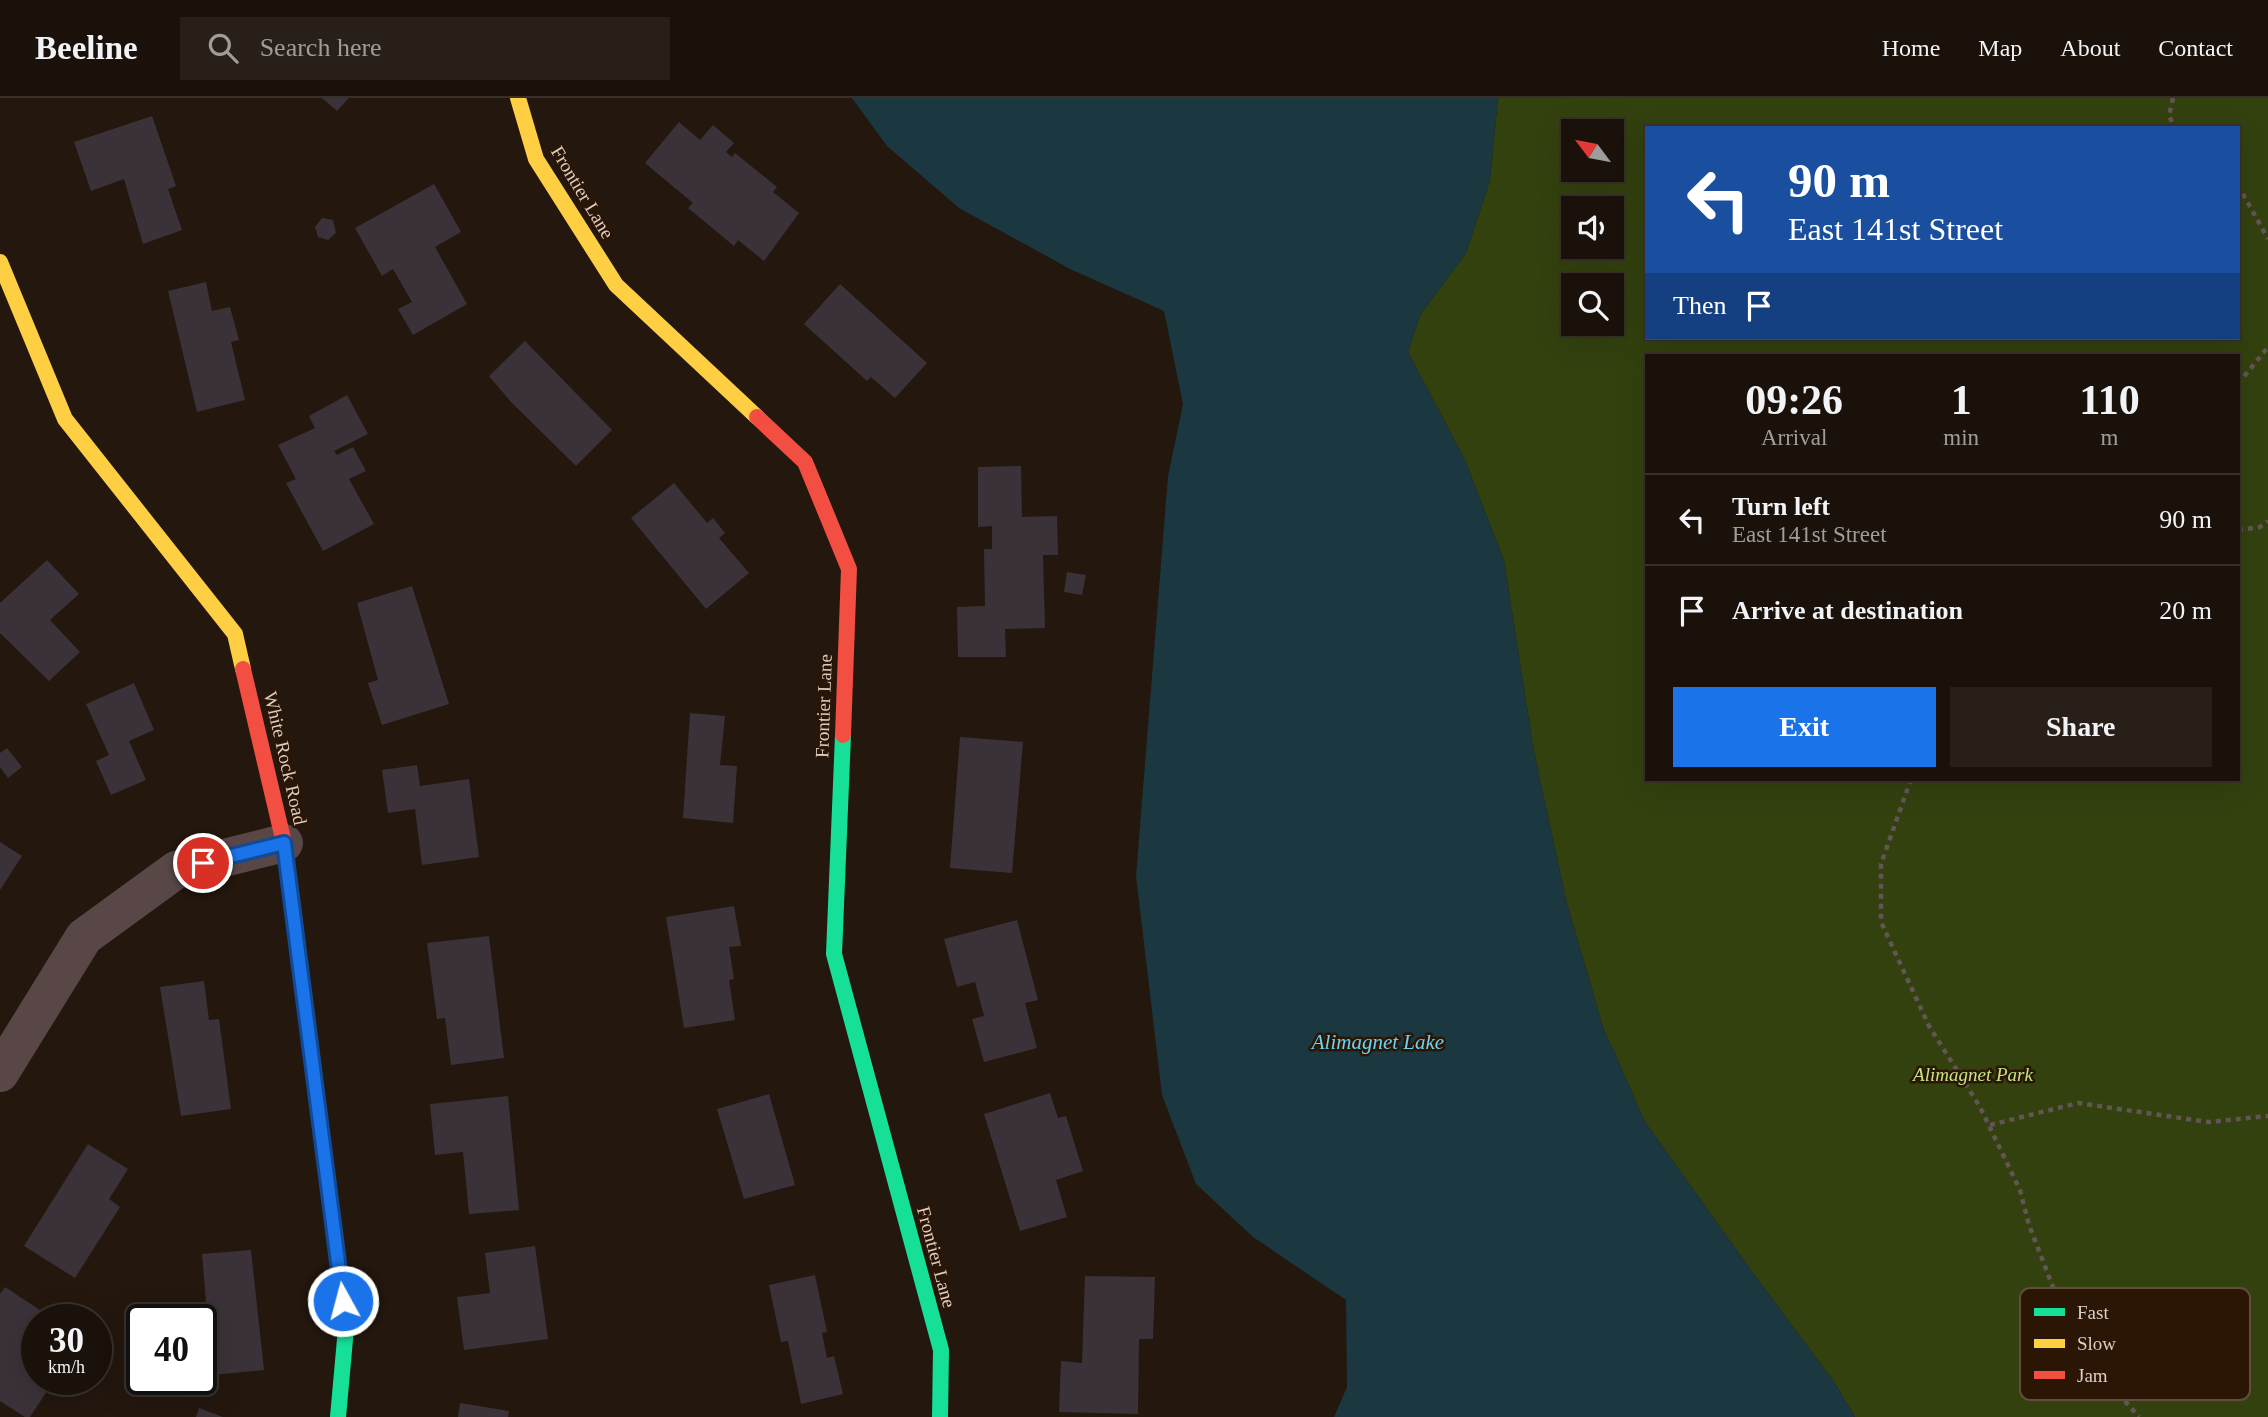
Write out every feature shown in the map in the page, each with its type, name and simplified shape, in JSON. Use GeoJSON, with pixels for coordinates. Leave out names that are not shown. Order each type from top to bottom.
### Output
{"type":"FeatureCollection","features":[{"type":"Feature","properties":{"kind":"street","name":"Frontier Lane"},"geometry":{"type":"LineString","coordinates":[[518,98],[536,159],[616,285],[805,462],[849,569],[834,954],[941,1350],[940,1417]]}},
{"type":"Feature","properties":{"kind":"street","name":"White Rock Road"},"geometry":{"type":"LineString","coordinates":[[0,262],[65,419],[235,634],[284,843],[346,1328],[338,1417]]}},
{"type":"Feature","properties":{"kind":"street"},"geometry":{"type":"LineString","coordinates":[[0,1073],[84,937],[176,870],[284,843]]}},
{"type":"Feature","properties":{"kind":"path"},"geometry":{"type":"LineString","coordinates":[[2174,98],[2169,116],[2174,126]]}},
{"type":"Feature","properties":{"kind":"path"},"geometry":{"type":"LineString","coordinates":[[2240,189],[2268,239]]}},
{"type":"Feature","properties":{"kind":"path"},"geometry":{"type":"LineString","coordinates":[[2240,382],[2268,347]]}},
{"type":"Feature","properties":{"kind":"path"},"geometry":{"type":"LineString","coordinates":[[2240,530],[2260,527],[2268,522]]}},
{"type":"Feature","properties":{"kind":"path"},"geometry":{"type":"LineString","coordinates":[[1910,781],[1881,864],[1881,922],[1928,1026],[1990,1126],[2020,1190],[2029,1224],[2054,1288]]}},
{"type":"Feature","properties":{"kind":"path"},"geometry":{"type":"LineString","coordinates":[[1990,1126],[2078,1103],[2208,1122],[2268,1116]]}},
{"type":"Feature","properties":{"kind":"path"},"geometry":{"type":"LineString","coordinates":[[2124,1400],[2139,1417]]}},
{"type":"Feature","properties":{"kind":"green space","name":"Alimagnet Park"},"geometry":{"type":"Polygon","coordinates":[[[1498,98],[2268,98],[2268,1417],[1855,1417],[1834,1382],[1645,1122],[1603,1027],[1566,900],[1534,752],[1504,561],[1465,460],[1408,352],[1420,315],[1466,253],[1490,180],[1498,98]]]}},
{"type":"Feature","properties":{"kind":"water","name":"Alimagnet Lake"},"geometry":{"type":"Polygon","coordinates":[[[852,98],[1498,98],[1490,180],[1466,253],[1420,315],[1408,352],[1465,460],[1504,561],[1534,752],[1566,900],[1603,1027],[1645,1122],[1834,1382],[1855,1417],[1334,1417],[1347,1387],[1346,1300],[1253,1237],[1196,1184],[1162,1095],[1136,876],[1168,476],[1183,404],[1164,311],[1070,269],[959,208],[887,146],[852,98]]]}},
{"type":"Feature","properties":{"kind":"building"},"geometry":{"type":"Polygon","coordinates":[[[322,98],[349,98],[337,111],[322,98]]]}},
{"type":"Feature","properties":{"kind":"building"},"geometry":{"type":"Polygon","coordinates":[[[152,116],[176,186],[168,189],[182,230],[143,244],[124,179],[91,191],[74,142],[152,116]]]}},
{"type":"Feature","properties":{"kind":"building"},"geometry":{"type":"Polygon","coordinates":[[[679,122],[700,140],[713,125],[734,143],[726,152],[732,157],[735,153],[777,187],[773,192],[799,213],[764,261],[738,240],[734,246],[688,208],[693,203],[645,163],[679,122]]]}},
{"type":"Feature","properties":{"kind":"building"},"geometry":{"type":"Polygon","coordinates":[[[434,184],[461,232],[435,247],[467,304],[413,335],[398,309],[412,302],[393,269],[382,276],[355,228],[434,184]]]}},
{"type":"Feature","properties":{"kind":"building"},"geometry":{"type":"Polygon","coordinates":[[[322,218],[333,220],[336,233],[328,240],[318,237],[315,227],[322,218]]]}},
{"type":"Feature","properties":{"kind":"building"},"geometry":{"type":"Polygon","coordinates":[[[206,282],[212,311],[230,307],[239,340],[231,342],[245,400],[197,412],[168,291],[206,282]]]}},
{"type":"Feature","properties":{"kind":"building"},"geometry":{"type":"Polygon","coordinates":[[[840,284],[927,363],[895,398],[871,377],[867,381],[804,324],[840,284]]]}},
{"type":"Feature","properties":{"kind":"building"},"geometry":{"type":"Polygon","coordinates":[[[525,341],[612,430],[576,466],[511,402],[489,376],[525,341]]]}},
{"type":"Feature","properties":{"kind":"building"},"geometry":{"type":"Polygon","coordinates":[[[347,395],[368,434],[334,451],[337,455],[353,447],[366,471],[349,479],[374,524],[323,551],[286,483],[296,479],[278,445],[315,428],[309,416],[347,395]]]}},
{"type":"Feature","properties":{"kind":"building"},"geometry":{"type":"Polygon","coordinates":[[[1021,466],[1022,517],[1057,516],[1058,555],[1043,555],[1045,628],[1005,629],[1006,657],[958,657],[957,607],[985,606],[984,549],[992,549],[992,526],[978,527],[978,467],[1021,466]]]}},
{"type":"Feature","properties":{"kind":"building"},"geometry":{"type":"Polygon","coordinates":[[[674,483],[707,523],[713,518],[725,533],[719,538],[749,573],[706,609],[631,518],[674,483]]]}},
{"type":"Feature","properties":{"kind":"building"},"geometry":{"type":"Polygon","coordinates":[[[47,560],[79,594],[50,620],[80,652],[49,681],[0,633],[0,603],[47,560]]]}},
{"type":"Feature","properties":{"kind":"building"},"geometry":{"type":"Polygon","coordinates":[[[1067,572],[1086,575],[1082,595],[1064,592],[1067,572]]]}},
{"type":"Feature","properties":{"kind":"building"},"geometry":{"type":"Polygon","coordinates":[[[412,586],[449,704],[382,725],[368,683],[378,680],[357,603],[412,586]]]}},
{"type":"Feature","properties":{"kind":"building"},"geometry":{"type":"Polygon","coordinates":[[[134,683],[154,730],[129,741],[146,780],[111,795],[96,761],[109,755],[86,704],[134,683]]]}},
{"type":"Feature","properties":{"kind":"building"},"geometry":{"type":"Polygon","coordinates":[[[690,713],[725,716],[720,765],[737,766],[733,823],[683,818],[690,713]]]}},
{"type":"Feature","properties":{"kind":"building"},"geometry":{"type":"Polygon","coordinates":[[[960,737],[1023,742],[1012,873],[950,868],[960,737]]]}},
{"type":"Feature","properties":{"kind":"building"},"geometry":{"type":"Polygon","coordinates":[[[7,748],[22,767],[8,778],[0,767],[0,753],[7,748]]]}},
{"type":"Feature","properties":{"kind":"building"},"geometry":{"type":"Polygon","coordinates":[[[417,765],[420,786],[469,779],[479,857],[422,865],[415,809],[388,813],[382,770],[417,765]]]}},
{"type":"Feature","properties":{"kind":"building"},"geometry":{"type":"Polygon","coordinates":[[[0,842],[22,856],[0,890],[0,842]]]}},
{"type":"Feature","properties":{"kind":"building"},"geometry":{"type":"Polygon","coordinates":[[[734,906],[741,946],[729,947],[734,979],[729,980],[735,1020],[684,1028],[666,917],[734,906]]]}},
{"type":"Feature","properties":{"kind":"building"},"geometry":{"type":"Polygon","coordinates":[[[1017,920],[1038,1000],[1025,1003],[1037,1048],[984,1062],[972,1019],[984,1016],[975,982],[957,987],[944,939],[1017,920]]]}},
{"type":"Feature","properties":{"kind":"building"},"geometry":{"type":"Polygon","coordinates":[[[489,936],[504,1058],[451,1065],[445,1018],[437,1019],[427,943],[489,936]]]}},
{"type":"Feature","properties":{"kind":"building"},"geometry":{"type":"Polygon","coordinates":[[[204,981],[209,1020],[219,1019],[231,1109],[181,1116],[160,987],[204,981]]]}},
{"type":"Feature","properties":{"kind":"building"},"geometry":{"type":"Polygon","coordinates":[[[1050,1093],[1058,1118],[1066,1116],[1083,1171],[1056,1180],[1067,1217],[1020,1231],[984,1114],[1050,1093]]]}},
{"type":"Feature","properties":{"kind":"building"},"geometry":{"type":"Polygon","coordinates":[[[769,1094],[795,1185],[744,1199],[717,1109],[769,1094]]]}},
{"type":"Feature","properties":{"kind":"building"},"geometry":{"type":"Polygon","coordinates":[[[508,1096],[519,1210],[469,1214],[463,1152],[435,1155],[430,1104],[508,1096]]]}},
{"type":"Feature","properties":{"kind":"building"},"geometry":{"type":"Polygon","coordinates":[[[88,1144],[128,1169],[109,1199],[120,1207],[75,1278],[24,1246],[88,1144]]]}},
{"type":"Feature","properties":{"kind":"building"},"geometry":{"type":"Polygon","coordinates":[[[535,1246],[548,1339],[464,1350],[457,1297],[490,1293],[485,1253],[535,1246]]]}},
{"type":"Feature","properties":{"kind":"building"},"geometry":{"type":"Polygon","coordinates":[[[251,1250],[264,1370],[217,1375],[217,1304],[206,1304],[202,1254],[251,1250]]]}},
{"type":"Feature","properties":{"kind":"building"},"geometry":{"type":"Polygon","coordinates":[[[815,1275],[827,1332],[822,1333],[827,1358],[834,1356],[843,1394],[801,1404],[788,1341],[781,1342],[769,1285],[815,1275]]]}},
{"type":"Feature","properties":{"kind":"building"},"geometry":{"type":"Polygon","coordinates":[[[1085,1276],[1155,1277],[1153,1339],[1139,1339],[1138,1414],[1059,1412],[1061,1361],[1082,1363],[1085,1276]]]}},
{"type":"Feature","properties":{"kind":"building"},"geometry":{"type":"Polygon","coordinates":[[[5,1287],[31,1304],[21,1304],[21,1395],[44,1395],[30,1417],[25,1417],[0,1401],[0,1294],[5,1287]]]}},
{"type":"Feature","properties":{"kind":"building"},"geometry":{"type":"Polygon","coordinates":[[[460,1403],[509,1411],[508,1417],[458,1417],[460,1403]]]}},
{"type":"Feature","properties":{"kind":"building"},"geometry":{"type":"Polygon","coordinates":[[[199,1408],[223,1417],[196,1417],[199,1408]]]}},
{"type":"Feature","properties":{"kind":"traffic: fast"},"geometry":{"type":"LineString","coordinates":[[843,735],[834,954],[941,1350],[940,1417]]}},
{"type":"Feature","properties":{"kind":"traffic: fast"},"geometry":{"type":"LineString","coordinates":[[338,1417],[345,1318]]}},
{"type":"Feature","properties":{"kind":"traffic: slow"},"geometry":{"type":"LineString","coordinates":[[518,98],[536,159],[616,285],[757,417]]}},
{"type":"Feature","properties":{"kind":"traffic: slow"},"geometry":{"type":"LineString","coordinates":[[0,262],[65,419],[235,634],[243,669]]}},
{"type":"Feature","properties":{"kind":"traffic: slow"},"geometry":{"type":"LineString","coordinates":[[290,886],[345,1318]]}},
{"type":"Feature","properties":{"kind":"traffic: jam"},"geometry":{"type":"LineString","coordinates":[[757,417],[805,462],[849,569],[843,735]]}},
{"type":"Feature","properties":{"kind":"traffic: jam"},"geometry":{"type":"LineString","coordinates":[[243,669],[284,843],[290,886]]}},
{"type":"Feature","properties":{"kind":"route"},"geometry":{"type":"LineString","coordinates":[[203,863],[284,843],[343,1301]]}}]}
